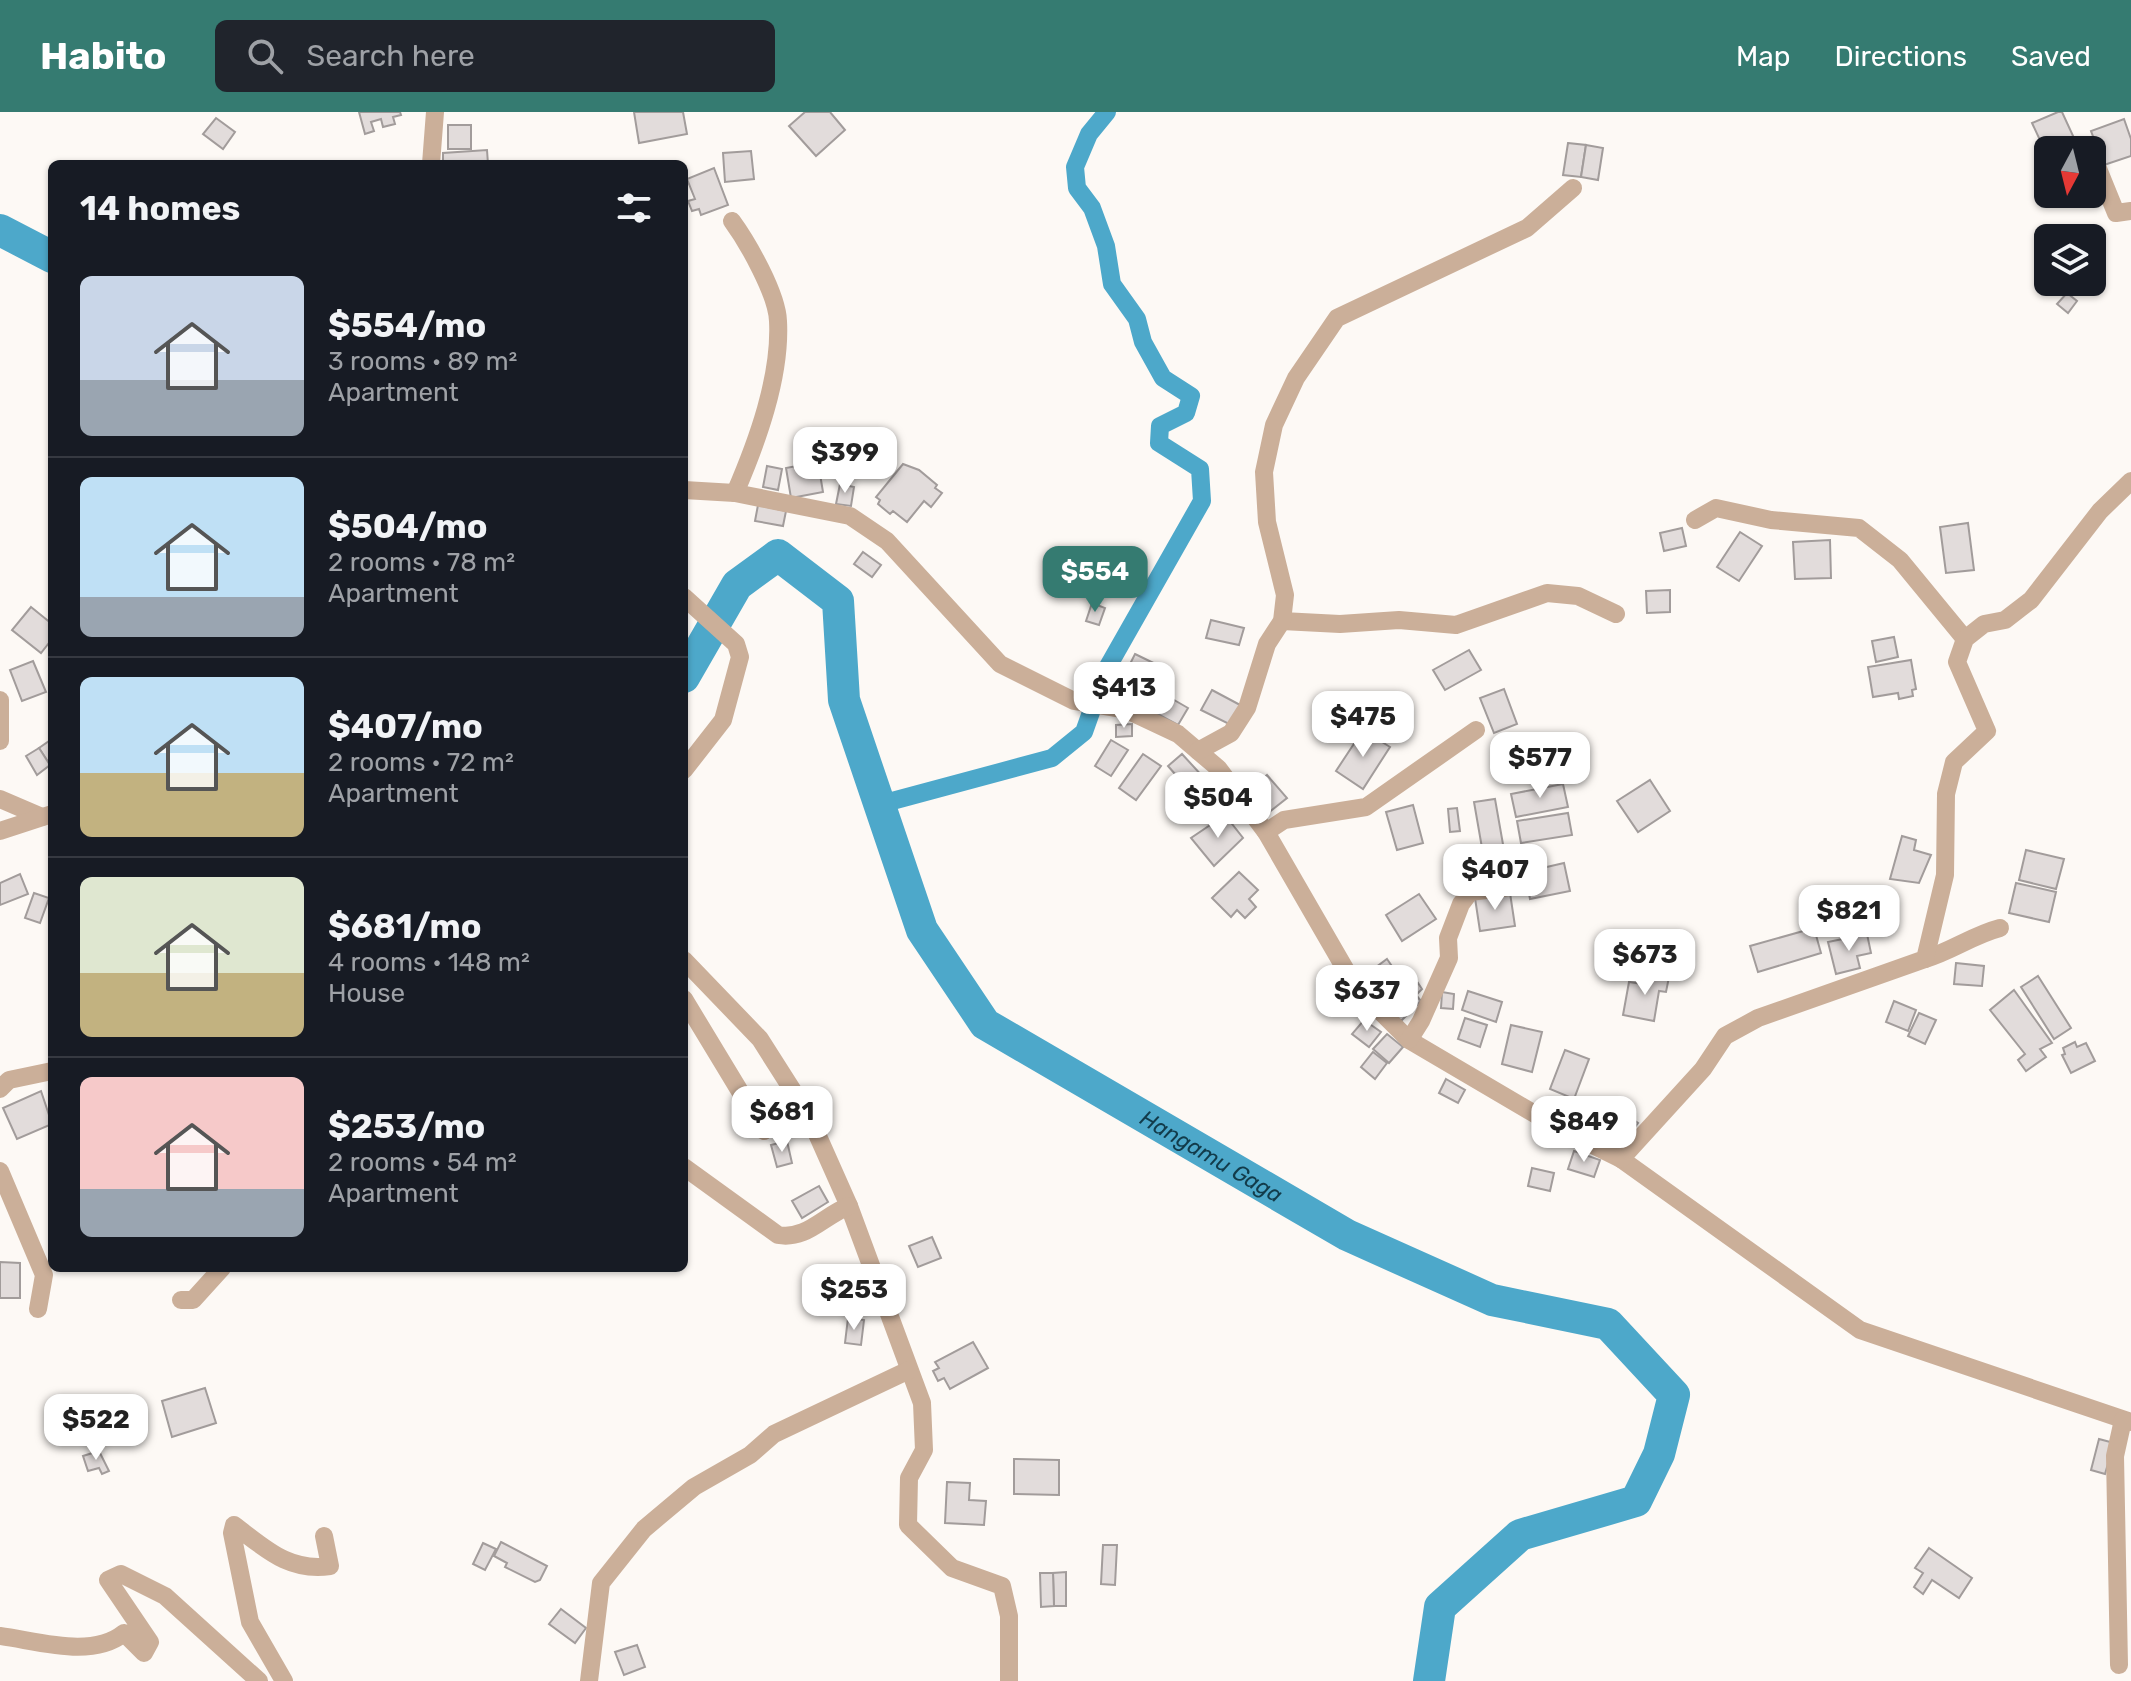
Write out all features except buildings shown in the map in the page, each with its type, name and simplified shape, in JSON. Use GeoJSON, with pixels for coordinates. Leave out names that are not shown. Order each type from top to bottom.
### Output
{"type":"FeatureCollection","features":[{"type":"Feature","properties":{"kind":"street"},"geometry":{"type":"LineString","coordinates":[[431,160],[435,112]]}},
{"type":"Feature","properties":{"kind":"street"},"geometry":{"type":"LineString","coordinates":[[1198,751],[1231,733],[1247,708],[1267,644],[1282,621],[1285,595],[1267,522],[1264,472],[1274,425],[1296,378],[1337,318],[1527,228],[1573,188]]}},
{"type":"Feature","properties":{"kind":"street"},"geometry":{"type":"LineString","coordinates":[[2106,188],[2116,213],[2131,211]]}},
{"type":"Feature","properties":{"kind":"street"},"geometry":{"type":"LineString","coordinates":[[732,221],[753,249],[779,319],[767,411],[735,493]]}},
{"type":"Feature","properties":{"kind":"street"},"geometry":{"type":"LineString","coordinates":[[1925,959],[1945,875],[1946,794],[1954,762],[1987,731],[1957,662],[1965,639],[1984,624],[2005,620],[2031,600],[2100,511],[2131,481]]}},
{"type":"Feature","properties":{"kind":"street"},"geometry":{"type":"LineString","coordinates":[[688,490],[735,493],[850,516],[887,541],[1000,664],[1074,701],[1127,710],[1178,734],[1218,768],[1266,832],[1355,986],[1409,1040],[1562,1130],[1621,1159],[1860,1330],[2127,1421],[2115,1456],[2119,1665]]}},
{"type":"Feature","properties":{"kind":"street"},"geometry":{"type":"LineString","coordinates":[[1695,520],[1716,508],[1771,520],[1859,528],[1900,560],[1965,639]]}},
{"type":"Feature","properties":{"kind":"street"},"geometry":{"type":"LineString","coordinates":[[1282,621],[1340,624],[1399,620],[1456,625],[1547,593],[1578,596],[1616,614]]}},
{"type":"Feature","properties":{"kind":"street"},"geometry":{"type":"LineString","coordinates":[[688,601],[736,644],[740,657],[723,720],[688,765]]}},
{"type":"Feature","properties":{"kind":"street"},"geometry":{"type":"LineString","coordinates":[[0,741],[1,704]]}},
{"type":"Feature","properties":{"kind":"street"},"geometry":{"type":"LineString","coordinates":[[1266,832],[1284,820],[1366,807],[1476,730]]}},
{"type":"Feature","properties":{"kind":"street"},"geometry":{"type":"LineString","coordinates":[[0,799],[47,816]]}},
{"type":"Feature","properties":{"kind":"street"},"geometry":{"type":"LineString","coordinates":[[0,831],[47,816]]}},
{"type":"Feature","properties":{"kind":"street"},"geometry":{"type":"LineString","coordinates":[[1409,1040],[1421,1021],[1449,958],[1448,938],[1461,904],[1470,892],[1525,885]]}},
{"type":"Feature","properties":{"kind":"street"},"geometry":{"type":"LineString","coordinates":[[1621,1159],[1703,1069],[1725,1036],[1758,1018],[1946,953],[1971,936],[2000,928]]}},
{"type":"Feature","properties":{"kind":"street"},"geometry":{"type":"LineString","coordinates":[[688,964],[760,1039],[809,1116],[849,1206],[922,1403],[924,1450],[909,1478],[908,1525],[952,1568],[1002,1586],[1009,1616],[1009,1681]]}},
{"type":"Feature","properties":{"kind":"street"},"geometry":{"type":"LineString","coordinates":[[688,1006],[764,1131]]}},
{"type":"Feature","properties":{"kind":"street"},"geometry":{"type":"LineString","coordinates":[[0,1089],[9,1080],[48,1072]]}},
{"type":"Feature","properties":{"kind":"street"},"geometry":{"type":"LineString","coordinates":[[688,1170],[778,1235],[791,1237],[810,1230],[834,1212],[849,1206]]}},
{"type":"Feature","properties":{"kind":"street"},"geometry":{"type":"LineString","coordinates":[[0,1171],[44,1275],[38,1309]]}},
{"type":"Feature","properties":{"kind":"street"},"geometry":{"type":"LineString","coordinates":[[181,1300],[193,1300],[218,1272]]}},
{"type":"Feature","properties":{"kind":"street"},"geometry":{"type":"LineString","coordinates":[[589,1681],[601,1583],[644,1529],[694,1487],[750,1455],[774,1434],[909,1370]]}},
{"type":"Feature","properties":{"kind":"street"},"geometry":{"type":"LineString","coordinates":[[284,1681],[250,1622],[232,1533],[234,1525],[283,1562],[309,1569],[330,1566],[324,1536]]}},
{"type":"Feature","properties":{"kind":"street"},"geometry":{"type":"LineString","coordinates":[[0,1636],[87,1647],[112,1642],[124,1633],[144,1653],[150,1642],[108,1580],[121,1574],[165,1596],[259,1681]]}},
{"type":"Feature","properties":{"kind":"waterway"},"geometry":{"type":"LineString","coordinates":[[881,804],[1052,758],[1084,732],[1106,670],[1202,501],[1200,469],[1159,443],[1160,426],[1186,413],[1191,396],[1163,378],[1143,342],[1137,319],[1112,284],[1106,246],[1092,208],[1077,188],[1075,167],[1089,134],[1107,112]]}},
{"type":"Feature","properties":{"kind":"waterway","name":"Hangamu Gaga"},"geometry":{"type":"LineString","coordinates":[[0,230],[48,255]]}},
{"type":"Feature","properties":{"kind":"waterway","name":"Hangamu Gaga"},"geometry":{"type":"LineString","coordinates":[[688,670],[737,585],[778,555],[838,601],[844,700],[922,930],[985,1024],[1347,1235],[1492,1300],[1608,1324],[1674,1395],[1659,1454],[1636,1501],[1520,1535],[1440,1607],[1429,1681]]}}]}
